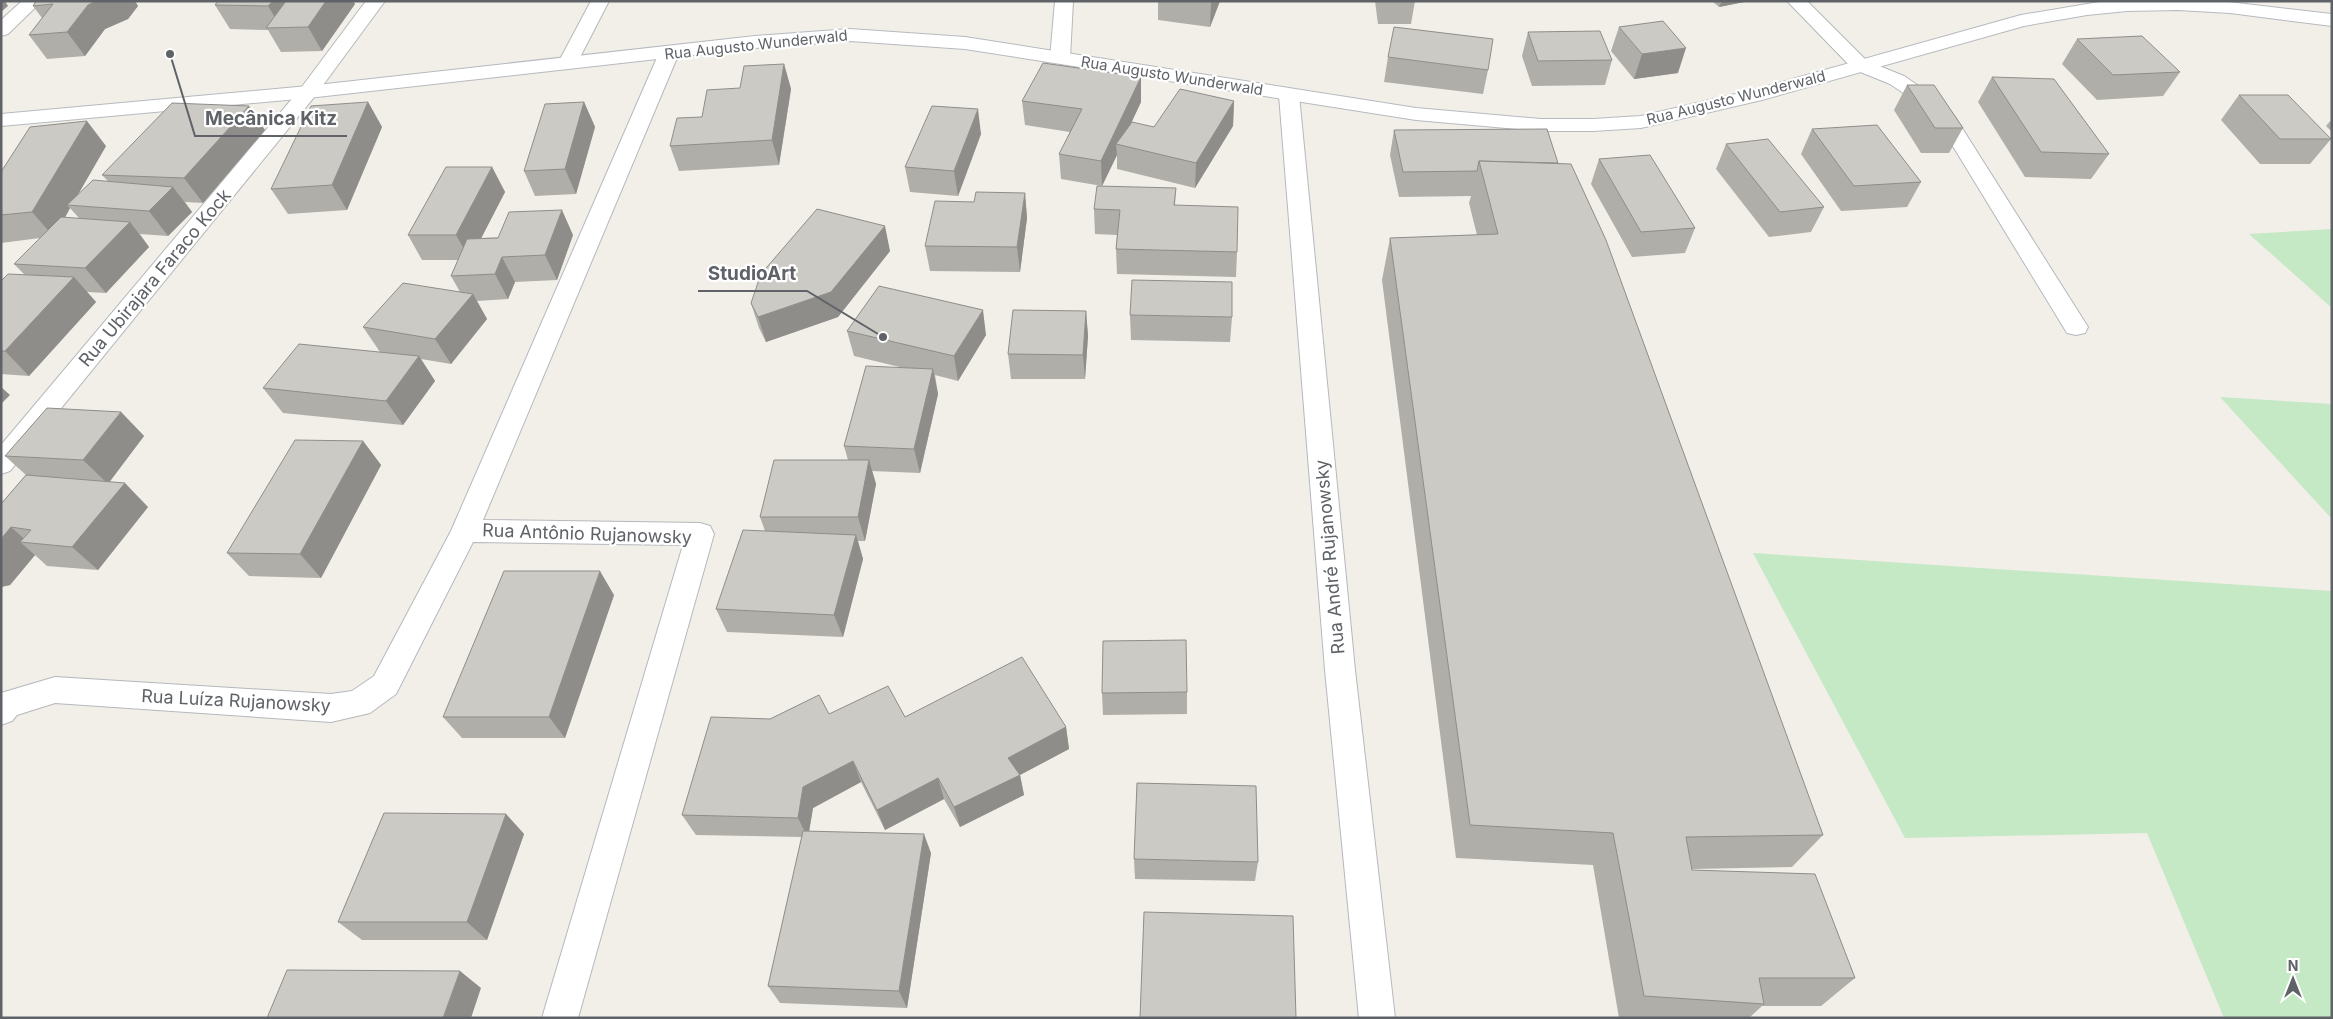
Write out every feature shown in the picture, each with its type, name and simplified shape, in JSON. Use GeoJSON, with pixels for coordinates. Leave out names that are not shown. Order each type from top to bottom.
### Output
{"type":"FeatureCollection","features":[{"type":"Feature","properties":{"kind":"street"},"geometry":{"type":"LineString","coordinates":[[1,30],[32,1]]}},
{"type":"Feature","properties":{"kind":"street","name":"Rua Ubirajara Faraco Kock"},"geometry":{"type":"LineString","coordinates":[[1,464],[308,92],[376,1]]}},
{"type":"Feature","properties":{"kind":"street"},"geometry":{"type":"LineString","coordinates":[[568,63],[600,1]]}},
{"type":"Feature","properties":{"kind":"street"},"geometry":{"type":"LineString","coordinates":[[1060,58],[1064,1]]}},
{"type":"Feature","properties":{"kind":"street"},"geometry":{"type":"LineString","coordinates":[[1796,1],[1860,65],[1897,80],[1925,99],[1948,121],[2076,327]]}},
{"type":"Feature","properties":{"kind":"street","name":"Rua Augusto Wunderwald"},"geometry":{"type":"LineString","coordinates":[[1,120],[308,92],[802,38],[850,35],[965,43],[1290,95],[1484,122],[1593,126],[1641,122],[1710,108],[2021,20],[2072,11],[2127,5],[2187,5],[2242,9],[2332,20]]}},
{"type":"Feature","properties":{"kind":"street","name":"Rua Antônio Rujanowsky"},"geometry":{"type":"LineString","coordinates":[[560,1018],[700,534],[465,531],[669,54]]}},
{"type":"Feature","properties":{"kind":"street","name":"Rua André Rujanowsky"},"geometry":{"type":"LineString","coordinates":[[1290,95],[1340,670],[1377,1018]]}},
{"type":"Feature","properties":{"kind":"street","name":"Rua Luíza Rujanowsky"},"geometry":{"type":"LineString","coordinates":[[1,710],[8,704],[55,690],[331,708],[359,704],[385,685],[465,531]]}},
{"type":"Feature","properties":{"kind":"green space"},"geometry":{"type":"Polygon","coordinates":[[[2332,229],[2332,308],[2249,234],[2332,229]]]}},
{"type":"Feature","properties":{"kind":"green space"},"geometry":{"type":"Polygon","coordinates":[[[2220,397],[2332,404],[2332,519],[2220,397]]]}},
{"type":"Feature","properties":{"kind":"green space"},"geometry":{"type":"Polygon","coordinates":[[[1753,553],[2332,591],[2332,1018],[2224,1018],[2147,833],[1905,838],[1753,553]]]}},
{"type":"Feature","properties":{"kind":"building"},"geometry":{"type":"Polygon","coordinates":[[[36,1],[96,1],[88,5],[67,32],[29,35],[53,4],[33,6],[36,1]]]}},
{"type":"Feature","properties":{"kind":"building"},"geometry":{"type":"Polygon","coordinates":[[[218,1],[273,1],[268,6],[215,5],[218,1]]]}},
{"type":"Feature","properties":{"kind":"building"},"geometry":{"type":"Polygon","coordinates":[[[286,1],[326,1],[308,27],[266,28],[286,1]]]}},
{"type":"Feature","properties":{"kind":"building"},"geometry":{"type":"Polygon","coordinates":[[[1663,21],[1686,48],[1642,54],[1619,27],[1663,21]]]}},
{"type":"Feature","properties":{"kind":"building"},"geometry":{"type":"Polygon","coordinates":[[[1394,27],[1493,39],[1488,70],[1388,57],[1394,27]]]}},
{"type":"Feature","properties":{"kind":"building"},"geometry":{"type":"Polygon","coordinates":[[[1600,31],[1612,60],[1538,61],[1528,32],[1600,31]]]}},
{"type":"Feature","properties":{"kind":"building"},"geometry":{"type":"Polygon","coordinates":[[[2142,36],[2180,72],[2113,75],[2077,39],[2142,36]]]}},
{"type":"Feature","properties":{"kind":"building"},"geometry":{"type":"Polygon","coordinates":[[[1043,63],[1141,77],[1101,161],[1059,154],[1082,109],[1022,101],[1043,63]]]}},
{"type":"Feature","properties":{"kind":"building"},"geometry":{"type":"Polygon","coordinates":[[[784,64],[772,140],[670,146],[677,118],[702,117],[707,90],[740,88],[744,66],[784,64]]]}},
{"type":"Feature","properties":{"kind":"building"},"geometry":{"type":"Polygon","coordinates":[[[1992,77],[2054,79],[2109,154],[2041,152],[1992,77]]]}},
{"type":"Feature","properties":{"kind":"building"},"geometry":{"type":"Polygon","coordinates":[[[1907,85],[1934,85],[1963,128],[1935,128],[1907,85]]]}},
{"type":"Feature","properties":{"kind":"building"},"geometry":{"type":"Polygon","coordinates":[[[1180,89],[1234,101],[1196,163],[1116,144],[1132,122],[1154,127],[1180,89]]]}},
{"type":"Feature","properties":{"kind":"building"},"geometry":{"type":"Polygon","coordinates":[[[2239,95],[2288,95],[2331,139],[2280,139],[2239,95]]]}},
{"type":"Feature","properties":{"kind":"building"},"geometry":{"type":"Polygon","coordinates":[[[368,102],[332,185],[271,189],[311,106],[368,102]]]}},
{"type":"Feature","properties":{"kind":"building"},"geometry":{"type":"Polygon","coordinates":[[[584,102],[565,169],[524,171],[545,104],[584,102]]]}},
{"type":"Feature","properties":{"kind":"building"},"geometry":{"type":"Polygon","coordinates":[[[172,103],[249,106],[184,178],[102,175],[172,103]]]}},
{"type":"Feature","properties":{"kind":"building"},"geometry":{"type":"Polygon","coordinates":[[[932,106],[978,109],[954,171],[905,167],[932,106]]]}},
{"type":"Feature","properties":{"kind":"building"},"geometry":{"type":"Polygon","coordinates":[[[87,121],[32,212],[1,215],[1,172],[30,127],[87,121]]]}},
{"type":"Feature","properties":{"kind":"building"},"geometry":{"type":"Polygon","coordinates":[[[1877,125],[1921,182],[1854,186],[1812,129],[1877,125]]]}},
{"type":"Feature","properties":{"kind":"building"},"geometry":{"type":"Polygon","coordinates":[[[1547,129],[1558,163],[1479,161],[1477,171],[1403,172],[1394,130],[1547,129]]]}},
{"type":"Feature","properties":{"kind":"building"},"geometry":{"type":"Polygon","coordinates":[[[1768,139],[1824,207],[1780,212],[1726,144],[1768,139]]]}},
{"type":"Feature","properties":{"kind":"building"},"geometry":{"type":"Polygon","coordinates":[[[1650,155],[1695,228],[1641,232],[1599,159],[1650,155]]]}},
{"type":"Feature","properties":{"kind":"building"},"geometry":{"type":"Polygon","coordinates":[[[1479,161],[1571,164],[1606,240],[1823,835],[1686,837],[1692,870],[1815,874],[1855,978],[1759,978],[1764,1004],[1644,996],[1613,833],[1470,825],[1390,238],[1498,234],[1479,161]]]}},
{"type":"Feature","properties":{"kind":"building"},"geometry":{"type":"Polygon","coordinates":[[[446,167],[492,167],[456,235],[408,235],[446,167]]]}},
{"type":"Feature","properties":{"kind":"building"},"geometry":{"type":"Polygon","coordinates":[[[93,180],[173,187],[149,211],[67,205],[93,180]]]}},
{"type":"Feature","properties":{"kind":"building"},"geometry":{"type":"Polygon","coordinates":[[[1097,186],[1176,188],[1174,205],[1238,207],[1237,252],[1116,249],[1120,210],[1094,209],[1097,186]]]}},
{"type":"Feature","properties":{"kind":"building"},"geometry":{"type":"Polygon","coordinates":[[[976,192],[1025,193],[1017,247],[925,246],[935,201],[974,202],[976,192]]]}},
{"type":"Feature","properties":{"kind":"building"},"geometry":{"type":"Polygon","coordinates":[[[817,209],[885,226],[831,292],[758,317],[751,303],[761,274],[817,209]]]}},
{"type":"Feature","properties":{"kind":"building"},"geometry":{"type":"Polygon","coordinates":[[[562,210],[545,255],[502,257],[495,274],[451,276],[467,239],[498,238],[509,212],[562,210]]]}},
{"type":"Feature","properties":{"kind":"building"},"geometry":{"type":"Polygon","coordinates":[[[61,217],[130,222],[85,268],[14,264],[61,217]]]}},
{"type":"Feature","properties":{"kind":"building"},"geometry":{"type":"Polygon","coordinates":[[[8,274],[74,277],[5,351],[1,351],[1,281],[8,274]]]}},
{"type":"Feature","properties":{"kind":"building"},"geometry":{"type":"Polygon","coordinates":[[[1132,280],[1232,282],[1232,317],[1130,315],[1132,280]]]}},
{"type":"Feature","properties":{"kind":"building"},"geometry":{"type":"Polygon","coordinates":[[[403,283],[473,294],[435,339],[363,327],[403,283]]]}},
{"type":"Feature","properties":{"kind":"building"},"geometry":{"type":"Polygon","coordinates":[[[879,286],[983,310],[954,356],[847,331],[879,286]]]}},
{"type":"Feature","properties":{"kind":"building"},"geometry":{"type":"Polygon","coordinates":[[[1013,310],[1086,311],[1083,355],[1008,354],[1013,310]]]}},
{"type":"Feature","properties":{"kind":"building"},"geometry":{"type":"Polygon","coordinates":[[[299,344],[419,356],[386,401],[263,388],[299,344]]]}},
{"type":"Feature","properties":{"kind":"building"},"geometry":{"type":"Polygon","coordinates":[[[866,366],[933,369],[914,449],[844,446],[866,366]]]}},
{"type":"Feature","properties":{"kind":"building"},"geometry":{"type":"Polygon","coordinates":[[[47,408],[121,412],[83,460],[5,456],[47,408]]]}},
{"type":"Feature","properties":{"kind":"building"},"geometry":{"type":"Polygon","coordinates":[[[295,440],[363,441],[300,554],[227,553],[295,440]]]}},
{"type":"Feature","properties":{"kind":"building"},"geometry":{"type":"Polygon","coordinates":[[[774,460],[869,460],[858,517],[760,517],[774,460]]]}},
{"type":"Feature","properties":{"kind":"building"},"geometry":{"type":"Polygon","coordinates":[[[26,475],[125,483],[72,547],[20,542],[31,530],[11,527],[1,539],[1,504],[26,475]]]}},
{"type":"Feature","properties":{"kind":"building"},"geometry":{"type":"Polygon","coordinates":[[[743,530],[856,535],[834,615],[716,609],[743,530]]]}},
{"type":"Feature","properties":{"kind":"building"},"geometry":{"type":"Polygon","coordinates":[[[504,571],[600,571],[549,717],[443,717],[504,571]]]}},
{"type":"Feature","properties":{"kind":"building"},"geometry":{"type":"Polygon","coordinates":[[[1186,640],[1187,692],[1102,693],[1103,641],[1186,640]]]}},
{"type":"Feature","properties":{"kind":"building"},"geometry":{"type":"Polygon","coordinates":[[[1022,657],[1066,727],[1008,758],[1020,775],[954,807],[938,778],[877,810],[853,761],[803,787],[798,818],[682,815],[711,717],[770,719],[819,695],[829,714],[888,686],[905,717],[1022,657]]]}},
{"type":"Feature","properties":{"kind":"building"},"geometry":{"type":"Polygon","coordinates":[[[1137,783],[1256,786],[1258,862],[1134,859],[1137,783]]]}},
{"type":"Feature","properties":{"kind":"building"},"geometry":{"type":"Polygon","coordinates":[[[384,813],[506,814],[467,922],[338,922],[384,813]]]}},
{"type":"Feature","properties":{"kind":"building"},"geometry":{"type":"Polygon","coordinates":[[[803,831],[924,834],[899,991],[768,986],[803,831]]]}},
{"type":"Feature","properties":{"kind":"building"},"geometry":{"type":"Polygon","coordinates":[[[1144,912],[1293,916],[1296,1018],[1140,1018],[1144,912]]]}},
{"type":"Feature","properties":{"kind":"building"},"geometry":{"type":"Polygon","coordinates":[[[287,970],[460,971],[443,1018],[267,1018],[287,970]]]}},
{"type":"Feature","properties":{"kind":"place","name":"Mecânica Kitz"},"geometry":{"type":"Point","coordinates":[170,54]}},
{"type":"Feature","properties":{"kind":"place","name":"StudioArt"},"geometry":{"type":"Point","coordinates":[883,337]}}]}
